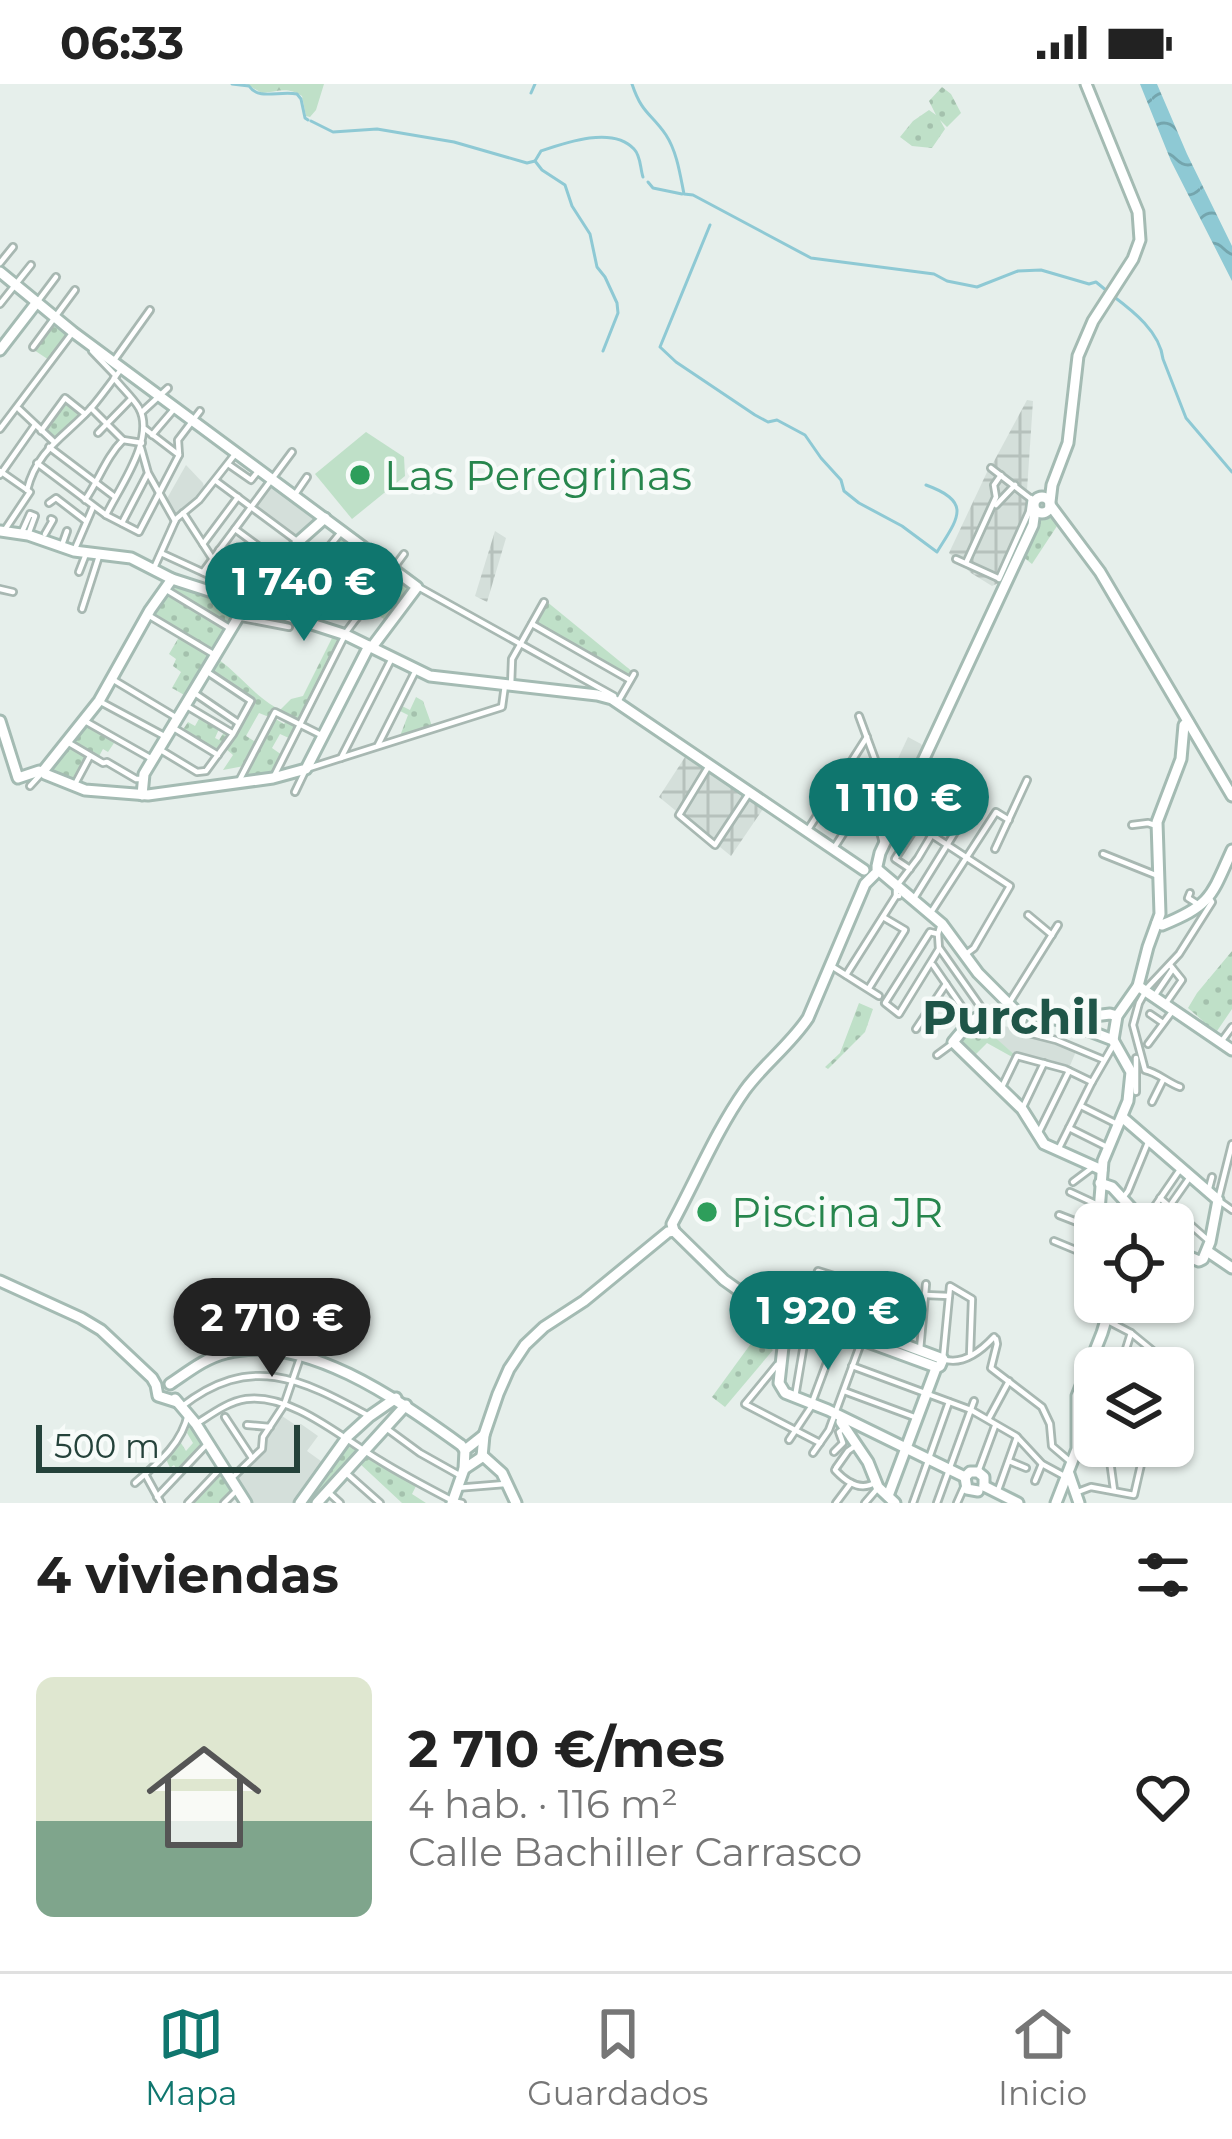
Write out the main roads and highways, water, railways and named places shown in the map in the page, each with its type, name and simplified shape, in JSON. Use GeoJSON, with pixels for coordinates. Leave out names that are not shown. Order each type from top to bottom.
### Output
{"type":"FeatureCollection","features":[{"type":"Feature","properties":{"kind":"water"},"geometry":{"type":"Polygon","coordinates":[[[1140,84],[1157,84],[1232,246],[1232,281],[1171,161],[1140,84]]]}},
{"type":"Feature","properties":{"kind":"waterway"},"geometry":{"type":"LineString","coordinates":[[232,84],[264,94],[297,94],[308,120]]}},
{"type":"Feature","properties":{"kind":"waterway"},"geometry":{"type":"LineString","coordinates":[[531,93],[535,84]]}},
{"type":"Feature","properties":{"kind":"waterway"},"geometry":{"type":"LineString","coordinates":[[632,84],[643,108],[670,142],[684,194],[811,258],[934,274],[977,287],[1018,271],[1041,270],[1096,282],[1107,291]]}},
{"type":"Feature","properties":{"kind":"waterway"},"geometry":{"type":"LineString","coordinates":[[311,121],[333,132],[377,129],[535,161],[565,185],[590,234],[597,267],[617,303],[618,313],[603,351]]}},
{"type":"Feature","properties":{"kind":"waterway"},"geometry":{"type":"LineString","coordinates":[[535,161],[541,151],[564,144],[614,138],[636,152],[643,177]]}},
{"type":"Feature","properties":{"kind":"waterway"},"geometry":{"type":"LineString","coordinates":[[648,182],[653,188],[682,194]]}},
{"type":"Feature","properties":{"kind":"waterway"},"geometry":{"type":"LineString","coordinates":[[710,225],[660,347],[755,415],[805,435],[841,480],[844,491],[937,552],[951,530],[956,505],[926,485]]}},
{"type":"Feature","properties":{"kind":"waterway"},"geometry":{"type":"LineString","coordinates":[[1113,296],[1151,331],[1186,418],[1232,472]]}},
{"type":"Feature","properties":{"kind":"place","name":"Las Peregrinas"},"geometry":{"type":"Point","coordinates":[360,475]}},
{"type":"Feature","properties":{"kind":"place","name":"Piscina JR"},"geometry":{"type":"Point","coordinates":[707,1212]}},
{"type":"Feature","properties":{"kind":"district","name":"Purchil"},"geometry":{"type":"Point","coordinates":[1011,1017]}}]}
